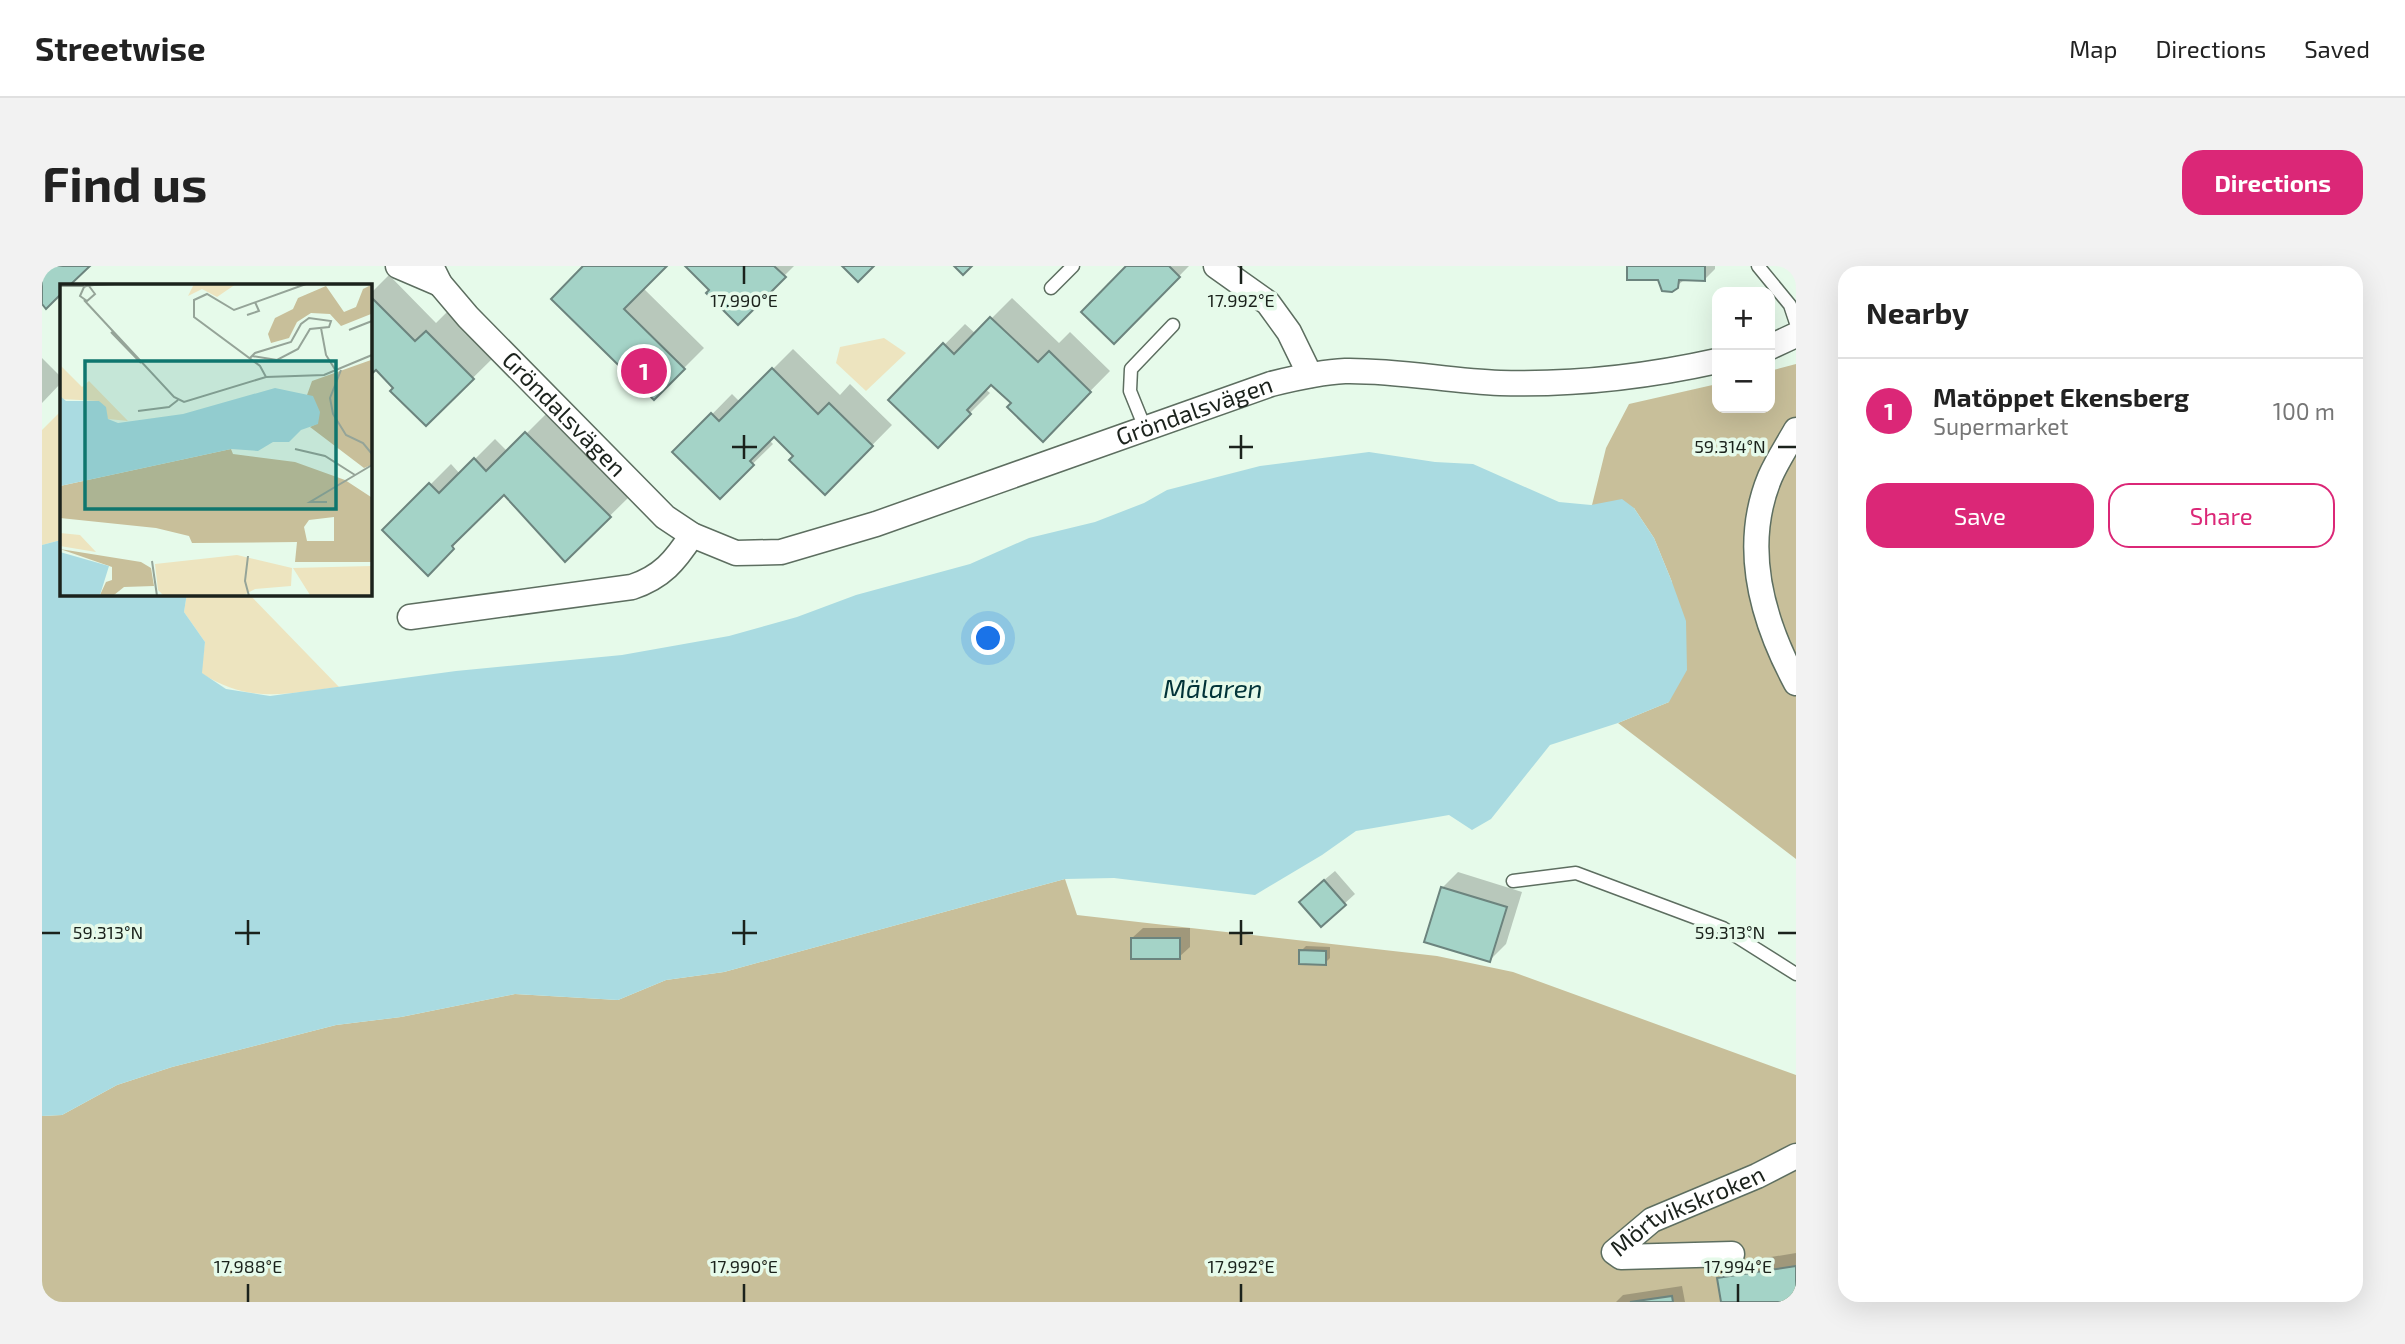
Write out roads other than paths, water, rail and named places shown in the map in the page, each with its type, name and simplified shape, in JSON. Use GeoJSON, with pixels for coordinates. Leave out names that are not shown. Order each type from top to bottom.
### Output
{"type":"FeatureCollection","features":[{"type":"Feature","properties":{"kind":"street","name":"Gröndalsvägen"},"geometry":{"type":"LineString","coordinates":[[398,266],[435,275],[468,317],[665,517],[692,535],[736,553],[781,552],[876,524],[1271,384],[1310,375],[1346,371],[1500,383],[1569,383],[1650,375],[1712,362]]}},
{"type":"Feature","properties":{"kind":"street"},"geometry":{"type":"LineString","coordinates":[[1216,266],[1268,303],[1290,332],[1310,375]]}},
{"type":"Feature","properties":{"kind":"street"},"geometry":{"type":"LineString","coordinates":[[1775,344],[1796,335]]}},
{"type":"Feature","properties":{"kind":"street"},"geometry":{"type":"LineString","coordinates":[[1796,430],[1770,478],[1758,525],[1755,570],[1774,637],[1796,683]]}},
{"type":"Feature","properties":{"kind":"street"},"geometry":{"type":"LineString","coordinates":[[410,617],[632,587],[651,580],[671,566],[692,535]]}},
{"type":"Feature","properties":{"kind":"street","name":"Mörtvikskroken"},"geometry":{"type":"LineString","coordinates":[[1732,1254],[1620,1257],[1614,1252],[1652,1220],[1757,1176],[1796,1156]]}},
{"type":"Feature","properties":{"kind":"lane"},"geometry":{"type":"LineString","coordinates":[[1051,288],[1073,266]]}},
{"type":"Feature","properties":{"kind":"lane"},"geometry":{"type":"LineString","coordinates":[[1758,266],[1790,305],[1796,323]]}},
{"type":"Feature","properties":{"kind":"lane"},"geometry":{"type":"LineString","coordinates":[[1145,428],[1130,391],[1131,369],[1173,325]]}},
{"type":"Feature","properties":{"kind":"lane"},"geometry":{"type":"LineString","coordinates":[[1513,881],[1576,873],[1723,928],[1796,974]]}},
{"type":"Feature","properties":{"kind":"water","name":"Mälaren"},"geometry":{"type":"Polygon","coordinates":[[[1369,452],[1435,462],[1473,464],[1559,502],[1591,505],[1622,499],[1634,508],[1654,538],[1672,582],[1686,621],[1687,670],[1669,702],[1618,723],[1550,745],[1491,819],[1472,830],[1449,815],[1356,831],[1255,895],[1114,878],[1065,879],[724,972],[666,980],[618,1000],[515,994],[401,1017],[336,1025],[172,1067],[117,1085],[62,1115],[42,1116],[42,545],[60,540],[60,595],[187,595],[184,612],[205,642],[202,673],[226,689],[270,696],[456,671],[622,655],[729,636],[797,617],[856,595],[970,564],[1029,538],[1095,522],[1144,503],[1167,490],[1260,466],[1369,452]]]}},
{"type":"Feature","properties":{"kind":"place","name":"Matöppet Ekensberg"},"geometry":{"type":"Point","coordinates":[644,371]}}]}
